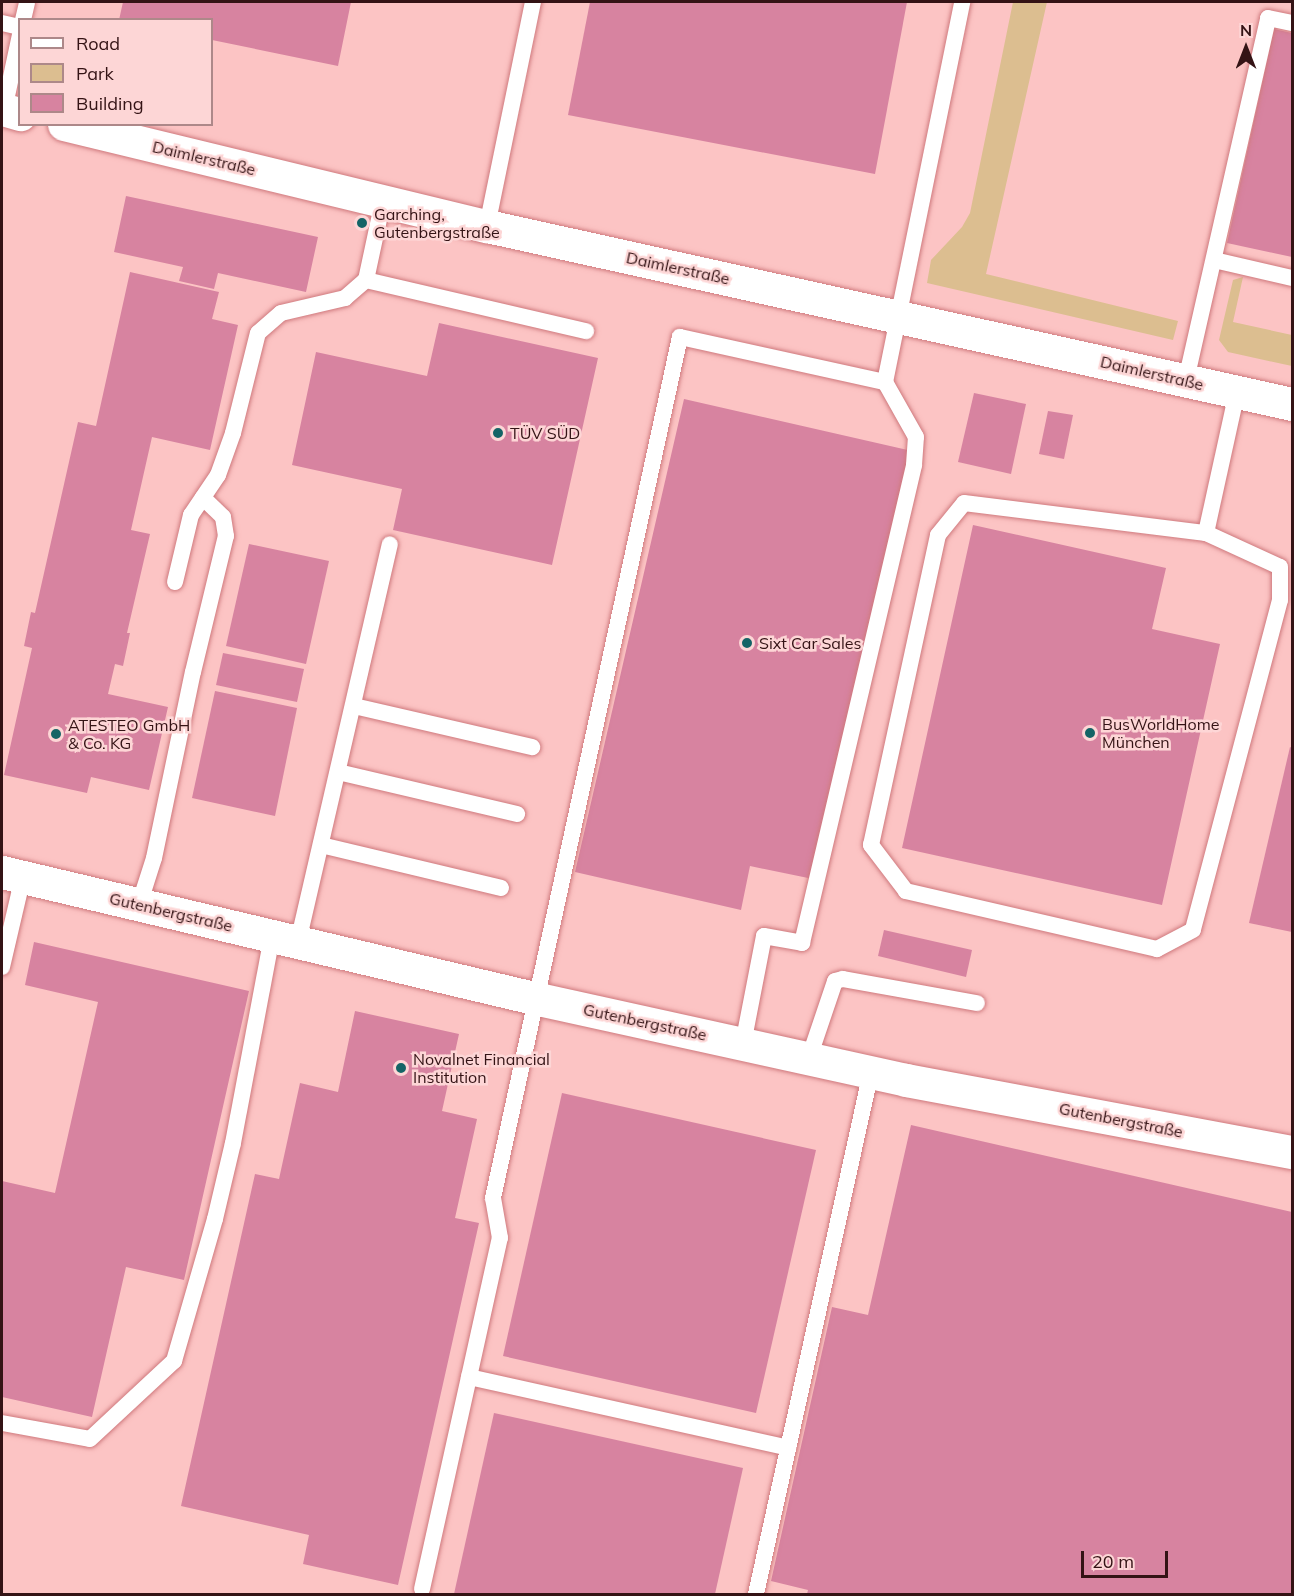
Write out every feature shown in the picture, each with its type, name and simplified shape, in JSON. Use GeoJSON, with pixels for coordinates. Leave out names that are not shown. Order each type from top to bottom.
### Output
{"type":"FeatureCollection","features":[{"type":"Feature","properties":{"kind":"street","name":"Daimlerstraße"},"geometry":{"type":"LineString","coordinates":[[72,126],[487,226],[1293,404]]}},
{"type":"Feature","properties":{"kind":"street","name":"Gutenbergstraße"},"geometry":{"type":"LineString","coordinates":[[12,875],[538,999],[809,1059],[1293,1152]]}},
{"type":"Feature","properties":{"kind":"lane"},"geometry":{"type":"LineString","coordinates":[[23,18],[27,2]]}},
{"type":"Feature","properties":{"kind":"lane"},"geometry":{"type":"LineString","coordinates":[[487,226],[532,2]]}},
{"type":"Feature","properties":{"kind":"lane"},"geometry":{"type":"LineString","coordinates":[[743,1044],[764,936],[802,943],[914,465],[916,438],[885,382],[962,2]]}},
{"type":"Feature","properties":{"kind":"lane"},"geometry":{"type":"LineString","coordinates":[[1186,380],[1268,18],[1293,23]]}},
{"type":"Feature","properties":{"kind":"lane"},"geometry":{"type":"LineString","coordinates":[[2,23],[18,27]]}},
{"type":"Feature","properties":{"kind":"lane"},"geometry":{"type":"LineString","coordinates":[[7,113],[18,47]]}},
{"type":"Feature","properties":{"kind":"lane"},"geometry":{"type":"LineString","coordinates":[[175,582],[191,515],[218,475],[233,433],[258,333],[281,313],[345,298],[366,280],[383,201]]}},
{"type":"Feature","properties":{"kind":"lane"},"geometry":{"type":"LineString","coordinates":[[1214,260],[1293,278]]}},
{"type":"Feature","properties":{"kind":"lane"},"geometry":{"type":"LineString","coordinates":[[366,280],[586,331]]}},
{"type":"Feature","properties":{"kind":"lane"},"geometry":{"type":"LineString","coordinates":[[422,1589],[500,1238],[493,1198],[680,337],[885,382]]}},
{"type":"Feature","properties":{"kind":"lane"},"geometry":{"type":"LineString","coordinates":[[1206,533],[1237,392]]}},
{"type":"Feature","properties":{"kind":"lane"},"geometry":{"type":"LineString","coordinates":[[139,905],[154,858],[192,672],[226,536],[223,517],[203,498]]}},
{"type":"Feature","properties":{"kind":"lane"},"geometry":{"type":"LineString","coordinates":[[964,503],[1206,533],[1280,567],[1280,600],[1193,930],[1157,949],[906,891],[871,845],[938,535],[964,503]]}},
{"type":"Feature","properties":{"kind":"lane"},"geometry":{"type":"LineString","coordinates":[[2,1423],[90,1439],[174,1360],[215,1219],[285,939],[321,845],[390,544]]}},
{"type":"Feature","properties":{"kind":"lane"},"geometry":{"type":"LineString","coordinates":[[354,706],[532,747]]}},
{"type":"Feature","properties":{"kind":"lane"},"geometry":{"type":"LineString","coordinates":[[339,772],[518,814]]}},
{"type":"Feature","properties":{"kind":"lane"},"geometry":{"type":"LineString","coordinates":[[321,845],[501,888]]}},
{"type":"Feature","properties":{"kind":"lane"},"geometry":{"type":"LineString","coordinates":[[2,968],[12,875]]}},
{"type":"Feature","properties":{"kind":"lane"},"geometry":{"type":"LineString","coordinates":[[809,1059],[835,981],[843,979],[976,1003]]}},
{"type":"Feature","properties":{"kind":"lane"},"geometry":{"type":"LineString","coordinates":[[756,1594],[871,1072]]}},
{"type":"Feature","properties":{"kind":"lane"},"geometry":{"type":"LineString","coordinates":[[469,1377],[788,1448]]}},
{"type":"Feature","properties":{"kind":"green space"},"geometry":{"type":"Polygon","coordinates":[[[1013,2],[1047,2],[986,274],[1178,321],[1173,340],[927,283],[931,260],[962,227],[970,213],[1013,2]]]}},
{"type":"Feature","properties":{"kind":"green space"},"geometry":{"type":"Polygon","coordinates":[[[1243,277],[1233,322],[1292,335],[1292,366],[1228,352],[1219,340],[1233,280],[1243,277]]]}},
{"type":"Feature","properties":{"kind":"building"},"geometry":{"type":"Polygon","coordinates":[[[123,2],[351,2],[338,66],[213,40],[213,18],[119,18],[123,2]]]}},
{"type":"Feature","properties":{"kind":"building"},"geometry":{"type":"Polygon","coordinates":[[[590,2],[907,2],[875,174],[568,115],[590,2]]]}},
{"type":"Feature","properties":{"kind":"building"},"geometry":{"type":"Polygon","coordinates":[[[1274,29],[1292,33],[1292,257],[1227,243],[1274,29]]]}},
{"type":"Feature","properties":{"kind":"building"},"geometry":{"type":"Polygon","coordinates":[[[126,196],[318,237],[306,292],[218,273],[214,289],[179,281],[183,267],[114,252],[126,196]]]}},
{"type":"Feature","properties":{"kind":"building"},"geometry":{"type":"Polygon","coordinates":[[[130,272],[219,292],[212,319],[238,325],[210,450],[152,437],[131,530],[150,534],[127,633],[130,633],[123,666],[115,664],[108,694],[168,707],[149,790],[91,777],[87,793],[4,775],[32,648],[24,646],[31,612],[35,613],[78,422],[96,426],[130,272]]]}},
{"type":"Feature","properties":{"kind":"building","name":"TÜV SÜD"},"geometry":{"type":"Polygon","coordinates":[[[439,323],[598,358],[552,565],[393,530],[402,489],[292,465],[316,352],[427,376],[439,323]]]}},
{"type":"Feature","properties":{"kind":"building"},"geometry":{"type":"Polygon","coordinates":[[[974,393],[1026,404],[1011,474],[958,462],[974,393]]]}},
{"type":"Feature","properties":{"kind":"building","name":"Sixt Car Sales"},"geometry":{"type":"Polygon","coordinates":[[[684,399],[912,451],[813,879],[750,866],[741,910],[575,872],[684,399]]]}},
{"type":"Feature","properties":{"kind":"building"},"geometry":{"type":"Polygon","coordinates":[[[1048,411],[1073,415],[1064,459],[1039,454],[1048,411]]]}},
{"type":"Feature","properties":{"kind":"building"},"geometry":{"type":"Polygon","coordinates":[[[973,525],[1166,568],[1152,629],[1220,644],[1162,905],[902,848],[973,525]]]}},
{"type":"Feature","properties":{"kind":"building"},"geometry":{"type":"Polygon","coordinates":[[[249,544],[329,561],[306,664],[226,646],[249,544]]]}},
{"type":"Feature","properties":{"kind":"building"},"geometry":{"type":"Polygon","coordinates":[[[223,653],[304,669],[297,702],[216,685],[223,653]]]}},
{"type":"Feature","properties":{"kind":"building"},"geometry":{"type":"Polygon","coordinates":[[[215,691],[297,708],[275,816],[192,798],[215,691]]]}},
{"type":"Feature","properties":{"kind":"building"},"geometry":{"type":"Polygon","coordinates":[[[1290,747],[1292,748],[1292,932],[1249,923],[1290,747]]]}},
{"type":"Feature","properties":{"kind":"building"},"geometry":{"type":"Polygon","coordinates":[[[884,930],[972,950],[966,977],[878,956],[884,930]]]}},
{"type":"Feature","properties":{"kind":"building"},"geometry":{"type":"Polygon","coordinates":[[[34,942],[249,991],[184,1280],[126,1267],[92,1417],[2,1397],[2,1181],[55,1193],[98,1002],[25,985],[34,942]]]}},
{"type":"Feature","properties":{"kind":"building"},"geometry":{"type":"Polygon","coordinates":[[[355,1011],[459,1034],[442,1111],[477,1119],[455,1218],[479,1223],[398,1585],[303,1564],[309,1535],[181,1506],[255,1174],[279,1179],[300,1083],[338,1092],[355,1011]]]}},
{"type":"Feature","properties":{"kind":"building"},"geometry":{"type":"Polygon","coordinates":[[[562,1093],[816,1150],[756,1413],[503,1356],[562,1093]]]}},
{"type":"Feature","properties":{"kind":"building"},"geometry":{"type":"Polygon","coordinates":[[[911,1125],[1292,1212],[1292,1594],[807,1594],[808,1590],[771,1581],[832,1307],[868,1315],[911,1125]]]}},
{"type":"Feature","properties":{"kind":"building"},"geometry":{"type":"Polygon","coordinates":[[[494,1413],[743,1468],[715,1594],[454,1594],[494,1413]]]}},
{"type":"Feature","properties":{"kind":"place","name":"Garching, Gutenbergstraße"},"geometry":{"type":"Point","coordinates":[362,223]}},
{"type":"Feature","properties":{"kind":"place","name":"TÜV SÜD"},"geometry":{"type":"Point","coordinates":[498,433]}},
{"type":"Feature","properties":{"kind":"place","name":"Sixt Car Sales"},"geometry":{"type":"Point","coordinates":[747,643]}},
{"type":"Feature","properties":{"kind":"place","name":"BusWorldHome München"},"geometry":{"type":"Point","coordinates":[1090,733]}},
{"type":"Feature","properties":{"kind":"place","name":"ATESTEO GmbH & Co. KG"},"geometry":{"type":"Point","coordinates":[56,734]}},
{"type":"Feature","properties":{"kind":"place","name":"Novalnet Financial Institution"},"geometry":{"type":"Point","coordinates":[401,1068]}}]}
